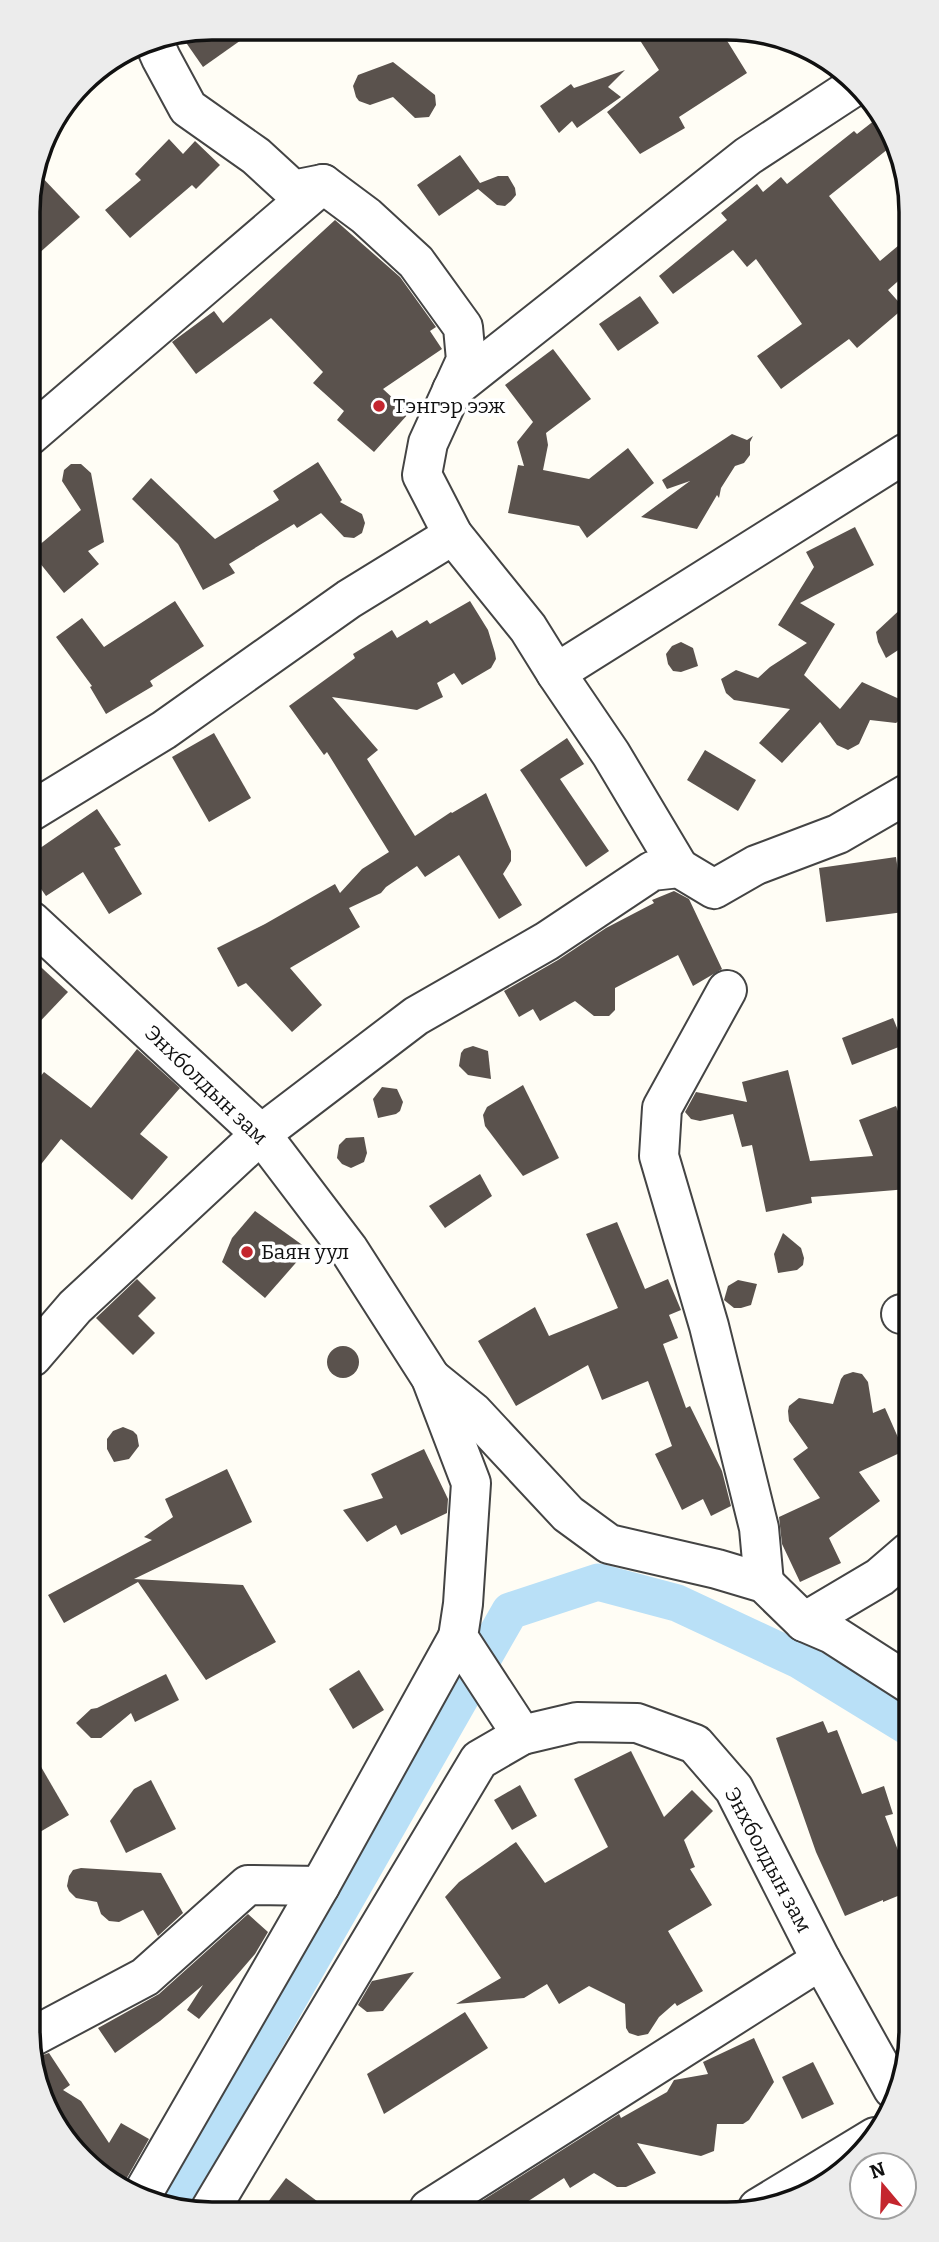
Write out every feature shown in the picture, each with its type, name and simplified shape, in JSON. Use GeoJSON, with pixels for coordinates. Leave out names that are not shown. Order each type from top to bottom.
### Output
{"type":"FeatureCollection","features":[{"type":"Feature","properties":{"kind":"street"},"geometry":{"type":"LineString","coordinates":[[157,49],[188,108],[256,156],[293,190],[323,184],[366,216],[416,262],[463,327],[466,360],[428,443],[422,475],[453,535],[528,628],[611,754],[679,868],[714,889],[756,865],[838,834],[899,799]]}},
{"type":"Feature","properties":{"kind":"street"},"geometry":{"type":"LineString","coordinates":[[450,391],[748,156],[848,91]]}},
{"type":"Feature","properties":{"kind":"street"},"geometry":{"type":"LineString","coordinates":[[41,426],[323,184]]}},
{"type":"Feature","properties":{"kind":"street"},"geometry":{"type":"LineString","coordinates":[[556,673],[899,457]]}},
{"type":"Feature","properties":{"kind":"street"},"geometry":{"type":"LineString","coordinates":[[41,806],[164,730],[349,598],[453,535]]}},
{"type":"Feature","properties":{"kind":"street"},"geometry":{"type":"LineString","coordinates":[[40,1347],[75,1307],[261,1134],[415,1016],[547,941],[652,871],[679,868]]}},
{"type":"Feature","properties":{"kind":"street","name":"Энхболдын зам"},"geometry":{"type":"LineString","coordinates":[[41,930],[261,1134],[349,1251],[430,1378],[471,1483],[463,1604],[458,1637]]}},
{"type":"Feature","properties":{"kind":"street"},"geometry":{"type":"LineString","coordinates":[[727,990],[662,1108],[659,1156],[709,1326],[759,1528],[764,1583]]}},
{"type":"Feature","properties":{"kind":"street"},"geometry":{"type":"LineString","coordinates":[[430,1378],[473,1412],[568,1514],[609,1544],[717,1569],[764,1583],[804,1622],[832,1634],[898,1678]]}},
{"type":"Feature","properties":{"kind":"street"},"geometry":{"type":"LineString","coordinates":[[804,1622],[880,1577],[898,1561]]}},
{"type":"Feature","properties":{"kind":"street"},"geometry":{"type":"LineString","coordinates":[[146,2188],[320,1886],[458,1637],[522,1735]]}},
{"type":"Feature","properties":{"kind":"street","name":"Энхболдын зам"},"geometry":{"type":"LineString","coordinates":[[215,2202],[479,1760],[522,1735],[577,1722],[637,1723],[695,1744],[734,1789],[821,1960],[891,2051],[892,2075]]}},
{"type":"Feature","properties":{"kind":"street"},"geometry":{"type":"LineString","coordinates":[[40,2033],[145,1977],[248,1885],[320,1886]]}},
{"type":"Feature","properties":{"kind":"street"},"geometry":{"type":"LineString","coordinates":[[440,2202],[821,1960]]}},
{"type":"Feature","properties":{"kind":"street"},"geometry":{"type":"LineString","coordinates":[[784,2192],[841,2158]]}},
{"type":"Feature","properties":{"kind":"building"},"geometry":{"type":"Polygon","coordinates":[[[241,40],[203,67],[186,43],[241,40]]]}},
{"type":"Feature","properties":{"kind":"building"},"geometry":{"type":"Polygon","coordinates":[[[640,40],[727,40],[747,73],[679,117],[685,128],[640,154],[607,112],[659,70],[640,40]]]}},
{"type":"Feature","properties":{"kind":"building"},"geometry":{"type":"Polygon","coordinates":[[[393,62],[435,95],[436,105],[429,117],[415,118],[393,97],[370,105],[356,97],[353,86],[358,75],[393,62]]]}},
{"type":"Feature","properties":{"kind":"building"},"geometry":{"type":"Polygon","coordinates":[[[625,70],[608,87],[621,97],[577,128],[572,121],[559,133],[540,106],[571,84],[574,88],[625,70]]]}},
{"type":"Feature","properties":{"kind":"building"},"geometry":{"type":"Polygon","coordinates":[[[873,122],[887,150],[829,196],[880,261],[899,245],[899,280],[888,290],[899,302],[899,312],[857,348],[849,339],[781,389],[757,356],[802,324],[756,259],[747,267],[733,250],[673,294],[659,276],[727,220],[721,213],[757,184],[763,192],[781,177],[787,184],[854,131],[857,134],[873,122]]]}},
{"type":"Feature","properties":{"kind":"building"},"geometry":{"type":"Polygon","coordinates":[[[169,139],[183,154],[195,141],[220,165],[196,189],[192,185],[130,238],[105,210],[141,180],[135,174],[169,139]]]}},
{"type":"Feature","properties":{"kind":"building"},"geometry":{"type":"Polygon","coordinates":[[[460,155],[480,183],[498,176],[508,176],[516,195],[505,206],[497,205],[478,189],[439,216],[417,185],[460,155]]]}},
{"type":"Feature","properties":{"kind":"building"},"geometry":{"type":"Polygon","coordinates":[[[44,179],[80,217],[41,251],[44,179]]]}},
{"type":"Feature","properties":{"kind":"building"},"geometry":{"type":"Polygon","coordinates":[[[335,220],[400,277],[436,327],[430,331],[442,349],[383,389],[409,413],[374,452],[337,420],[344,411],[313,383],[323,372],[271,318],[196,374],[172,342],[214,311],[223,323],[335,220]]]}},
{"type":"Feature","properties":{"kind":"building"},"geometry":{"type":"Polygon","coordinates":[[[640,296],[659,323],[618,351],[599,324],[640,296]]]}},
{"type":"Feature","properties":{"kind":"building"},"geometry":{"type":"Polygon","coordinates":[[[553,349],[591,399],[546,433],[548,445],[543,470],[589,479],[628,448],[654,483],[587,538],[579,526],[508,513],[518,465],[524,466],[517,442],[533,422],[505,385],[553,349]]]}},
{"type":"Feature","properties":{"kind":"building"},"geometry":{"type":"Polygon","coordinates":[[[732,434],[747,440],[753,436],[750,455],[744,463],[735,466],[721,488],[719,498],[717,495],[697,529],[641,517],[690,481],[667,489],[662,480],[732,434]]]}},
{"type":"Feature","properties":{"kind":"building"},"geometry":{"type":"Polygon","coordinates":[[[318,462],[342,500],[340,502],[362,514],[365,523],[362,533],[354,538],[344,537],[321,513],[297,528],[294,524],[229,564],[235,573],[203,590],[178,544],[132,499],[151,478],[215,539],[279,500],[273,491],[318,462]]]}},
{"type":"Feature","properties":{"kind":"building"},"geometry":{"type":"Polygon","coordinates":[[[71,464],[81,464],[91,473],[104,542],[88,551],[99,564],[64,593],[41,564],[41,544],[81,510],[62,481],[64,470],[71,464]]]}},
{"type":"Feature","properties":{"kind":"building"},"geometry":{"type":"Polygon","coordinates":[[[855,527],[874,565],[800,603],[835,624],[804,675],[840,709],[862,682],[899,699],[899,721],[896,723],[870,720],[859,744],[848,750],[837,745],[820,722],[782,763],[759,743],[790,709],[734,700],[726,693],[721,679],[736,670],[758,678],[807,643],[778,625],[814,567],[806,552],[855,527]]]}},
{"type":"Feature","properties":{"kind":"building"},"geometry":{"type":"Polygon","coordinates":[[[175,601],[204,646],[150,681],[153,686],[106,714],[90,687],[92,686],[56,637],[82,618],[104,647],[175,601]]]}},
{"type":"Feature","properties":{"kind":"building"},"geometry":{"type":"Polygon","coordinates":[[[470,601],[488,630],[496,659],[491,668],[462,685],[454,673],[437,683],[443,697],[417,710],[332,697],[378,750],[367,759],[415,836],[486,793],[511,851],[511,861],[503,874],[522,905],[499,919],[459,855],[425,877],[417,866],[381,893],[349,908],[360,927],[290,968],[322,1005],[292,1032],[246,983],[238,987],[217,948],[335,884],[340,893],[362,869],[389,852],[327,752],[324,755],[289,706],[355,658],[353,654],[392,630],[397,638],[427,620],[430,624],[470,601]]]}},
{"type":"Feature","properties":{"kind":"building"},"geometry":{"type":"Polygon","coordinates":[[[899,611],[899,650],[886,658],[876,632],[899,611]]]}},
{"type":"Feature","properties":{"kind":"building"},"geometry":{"type":"Polygon","coordinates":[[[681,642],[693,648],[698,666],[681,672],[673,671],[666,654],[672,646],[681,642]]]}},
{"type":"Feature","properties":{"kind":"building"},"geometry":{"type":"Polygon","coordinates":[[[214,733],[251,798],[209,822],[172,757],[214,733]]]}},
{"type":"Feature","properties":{"kind":"building"},"geometry":{"type":"Polygon","coordinates":[[[567,738],[584,764],[560,779],[609,851],[586,867],[520,770],[567,738]]]}},
{"type":"Feature","properties":{"kind":"building"},"geometry":{"type":"Polygon","coordinates":[[[705,750],[756,780],[738,811],[687,780],[705,750]]]}},
{"type":"Feature","properties":{"kind":"building"},"geometry":{"type":"Polygon","coordinates":[[[97,809],[121,845],[114,848],[142,894],[109,914],[83,872],[46,896],[41,888],[41,848],[97,809]]]}},
{"type":"Feature","properties":{"kind":"building"},"geometry":{"type":"Polygon","coordinates":[[[896,857],[899,913],[826,922],[819,868],[896,857]]]}},
{"type":"Feature","properties":{"kind":"building"},"geometry":{"type":"Polygon","coordinates":[[[674,891],[689,899],[722,969],[693,986],[678,955],[615,988],[615,1010],[609,1016],[594,1016],[575,1001],[540,1021],[533,1009],[519,1017],[504,991],[606,928],[654,903],[652,900],[674,891]]]}},
{"type":"Feature","properties":{"kind":"building"},"geometry":{"type":"Polygon","coordinates":[[[41,967],[68,992],[41,1021],[41,967]]]}},
{"type":"Feature","properties":{"kind":"building"},"geometry":{"type":"Polygon","coordinates":[[[893,1018],[899,1032],[899,1047],[852,1065],[842,1038],[893,1018]]]}},
{"type":"Feature","properties":{"kind":"building"},"geometry":{"type":"Polygon","coordinates":[[[473,1046],[488,1051],[491,1079],[468,1075],[459,1066],[461,1053],[473,1046]]]}},
{"type":"Feature","properties":{"kind":"building"},"geometry":{"type":"Polygon","coordinates":[[[137,1049],[180,1088],[140,1134],[168,1157],[132,1200],[61,1139],[40,1165],[41,1076],[44,1072],[91,1108],[137,1049]]]}},
{"type":"Feature","properties":{"kind":"building"},"geometry":{"type":"Polygon","coordinates":[[[788,1070],[810,1161],[873,1156],[859,1120],[896,1106],[899,1112],[898,1190],[811,1197],[812,1203],[766,1212],[752,1145],[742,1147],[733,1114],[700,1121],[691,1119],[685,1112],[696,1092],[747,1102],[742,1082],[788,1070]]]}},
{"type":"Feature","properties":{"kind":"building"},"geometry":{"type":"Polygon","coordinates":[[[523,1085],[559,1158],[523,1176],[485,1126],[483,1115],[487,1107],[523,1085]]]}},
{"type":"Feature","properties":{"kind":"building"},"geometry":{"type":"Polygon","coordinates":[[[382,1087],[397,1089],[403,1102],[396,1114],[378,1118],[373,1099],[382,1087]]]}},
{"type":"Feature","properties":{"kind":"building"},"geometry":{"type":"Polygon","coordinates":[[[364,1137],[367,1153],[364,1162],[351,1168],[342,1164],[337,1158],[339,1145],[346,1138],[364,1137]]]}},
{"type":"Feature","properties":{"kind":"building"},"geometry":{"type":"Polygon","coordinates":[[[480,1174],[492,1196],[445,1228],[429,1206],[480,1174]]]}},
{"type":"Feature","properties":{"kind":"building"},"geometry":{"type":"Polygon","coordinates":[[[255,1211],[308,1249],[265,1298],[222,1262],[232,1238],[255,1211]]]}},
{"type":"Feature","properties":{"kind":"building"},"geometry":{"type":"Polygon","coordinates":[[[617,1222],[645,1289],[668,1279],[681,1310],[669,1315],[678,1338],[663,1344],[686,1408],[690,1406],[722,1471],[731,1506],[711,1516],[703,1499],[682,1510],[655,1454],[672,1446],[648,1381],[602,1400],[588,1365],[516,1406],[478,1341],[535,1307],[549,1336],[618,1308],[586,1234],[617,1222]]]}},
{"type":"Feature","properties":{"kind":"building"},"geometry":{"type":"Polygon","coordinates":[[[783,1233],[801,1248],[804,1258],[803,1265],[797,1270],[778,1273],[774,1254],[783,1233]]]}},
{"type":"Feature","properties":{"kind":"building"},"geometry":{"type":"Polygon","coordinates":[[[137,1279],[156,1298],[138,1316],[155,1333],[133,1355],[96,1318],[137,1279]]]}},
{"type":"Feature","properties":{"kind":"building"},"geometry":{"type":"Polygon","coordinates":[[[738,1280],[757,1284],[751,1305],[734,1308],[724,1300],[728,1286],[738,1280]]]}},
{"type":"Feature","properties":{"kind":"building"},"geometry":{"type":"Polygon","coordinates":[[[343,1346],[355,1350],[359,1362],[355,1374],[343,1378],[331,1374],[327,1362],[331,1350],[343,1346]]]}},
{"type":"Feature","properties":{"kind":"building"},"geometry":{"type":"Polygon","coordinates":[[[853,1372],[862,1374],[868,1382],[873,1413],[885,1408],[898,1438],[898,1454],[859,1472],[880,1501],[829,1538],[841,1563],[800,1582],[782,1544],[779,1517],[820,1498],[793,1459],[808,1448],[789,1421],[789,1406],[799,1398],[833,1404],[844,1375],[853,1372]]]}},
{"type":"Feature","properties":{"kind":"building"},"geometry":{"type":"Polygon","coordinates":[[[123,1427],[137,1435],[139,1446],[129,1459],[114,1462],[107,1449],[107,1439],[113,1431],[123,1427]]]}},
{"type":"Feature","properties":{"kind":"building"},"geometry":{"type":"Polygon","coordinates":[[[424,1449],[448,1499],[447,1513],[401,1535],[396,1525],[367,1542],[343,1510],[383,1498],[371,1474],[424,1449]]]}},
{"type":"Feature","properties":{"kind":"building"},"geometry":{"type":"Polygon","coordinates":[[[227,1469],[252,1522],[134,1579],[243,1585],[276,1642],[206,1680],[138,1582],[64,1623],[48,1595],[152,1540],[144,1537],[173,1517],[165,1499],[227,1469]]]}},
{"type":"Feature","properties":{"kind":"building"},"geometry":{"type":"Polygon","coordinates":[[[359,1670],[384,1710],[353,1729],[329,1689],[359,1670]]]}},
{"type":"Feature","properties":{"kind":"building"},"geometry":{"type":"Polygon","coordinates":[[[166,1674],[179,1700],[135,1722],[131,1713],[101,1738],[91,1738],[76,1723],[91,1709],[166,1674]]]}},
{"type":"Feature","properties":{"kind":"building"},"geometry":{"type":"Polygon","coordinates":[[[823,1721],[828,1733],[837,1730],[862,1794],[884,1786],[893,1814],[885,1816],[898,1851],[898,1896],[845,1916],[816,1852],[776,1738],[823,1721]]]}},
{"type":"Feature","properties":{"kind":"building"},"geometry":{"type":"Polygon","coordinates":[[[631,1751],[664,1817],[692,1790],[713,1811],[684,1840],[695,1867],[690,1869],[712,1905],[668,1931],[703,1991],[677,2006],[675,2003],[659,2017],[648,2034],[638,2036],[629,2033],[626,2028],[625,2004],[589,1986],[559,2004],[547,1984],[524,1998],[456,2004],[501,1978],[445,1897],[459,1882],[516,1842],[545,1883],[608,1847],[574,1779],[631,1751]]]}},
{"type":"Feature","properties":{"kind":"building"},"geometry":{"type":"Polygon","coordinates":[[[40,1765],[69,1815],[40,1832],[40,1765]]]}},
{"type":"Feature","properties":{"kind":"building"},"geometry":{"type":"Polygon","coordinates":[[[151,1780],[176,1829],[126,1853],[110,1821],[134,1789],[151,1780]]]}},
{"type":"Feature","properties":{"kind":"building"},"geometry":{"type":"Polygon","coordinates":[[[520,1785],[537,1816],[512,1830],[494,1800],[520,1785]]]}},
{"type":"Feature","properties":{"kind":"building"},"geometry":{"type":"Polygon","coordinates":[[[81,1868],[161,1873],[183,1913],[158,1936],[143,1910],[119,1922],[109,1921],[101,1914],[97,1902],[76,1898],[69,1891],[69,1876],[73,1870],[81,1868]]]}},
{"type":"Feature","properties":{"kind":"building"},"geometry":{"type":"Polygon","coordinates":[[[248,1914],[268,1932],[255,1954],[199,2019],[187,2010],[203,1985],[160,2021],[115,2053],[98,2028],[159,1994],[248,1914]]]}},
{"type":"Feature","properties":{"kind":"building"},"geometry":{"type":"Polygon","coordinates":[[[414,1972],[383,2011],[367,2012],[358,2005],[372,1981],[414,1972]]]}},
{"type":"Feature","properties":{"kind":"building"},"geometry":{"type":"Polygon","coordinates":[[[465,2012],[488,2048],[384,2114],[367,2074],[465,2012]]]}},
{"type":"Feature","properties":{"kind":"building"},"geometry":{"type":"Polygon","coordinates":[[[754,2038],[774,2082],[749,2120],[743,2124],[717,2124],[714,2151],[701,2156],[637,2143],[656,2173],[626,2187],[617,2187],[594,2173],[570,2188],[564,2178],[527,2202],[480,2202],[619,2114],[621,2118],[667,2092],[674,2080],[708,2074],[703,2062],[754,2038]]]}},
{"type":"Feature","properties":{"kind":"building"},"geometry":{"type":"Polygon","coordinates":[[[49,2053],[70,2085],[63,2090],[81,2101],[109,2143],[121,2123],[149,2139],[126,2179],[91,2151],[63,2116],[53,2096],[43,2055],[49,2053]]]}},
{"type":"Feature","properties":{"kind":"building"},"geometry":{"type":"Polygon","coordinates":[[[813,2062],[834,2104],[802,2119],[782,2077],[813,2062]]]}},
{"type":"Feature","properties":{"kind":"building"},"geometry":{"type":"Polygon","coordinates":[[[286,2178],[318,2202],[268,2202],[286,2178]]]}},
{"type":"Feature","properties":{"kind":"waterway"},"geometry":{"type":"LineString","coordinates":[[175,2197],[510,1611],[598,1582],[677,1603],[799,1660],[898,1721]]}},
{"type":"Feature","properties":{"kind":"place","name":"Тэнгэр ээж"},"geometry":{"type":"Point","coordinates":[379,406]}},
{"type":"Feature","properties":{"kind":"place","name":"Баян уул"},"geometry":{"type":"Point","coordinates":[247,1252]}}]}
